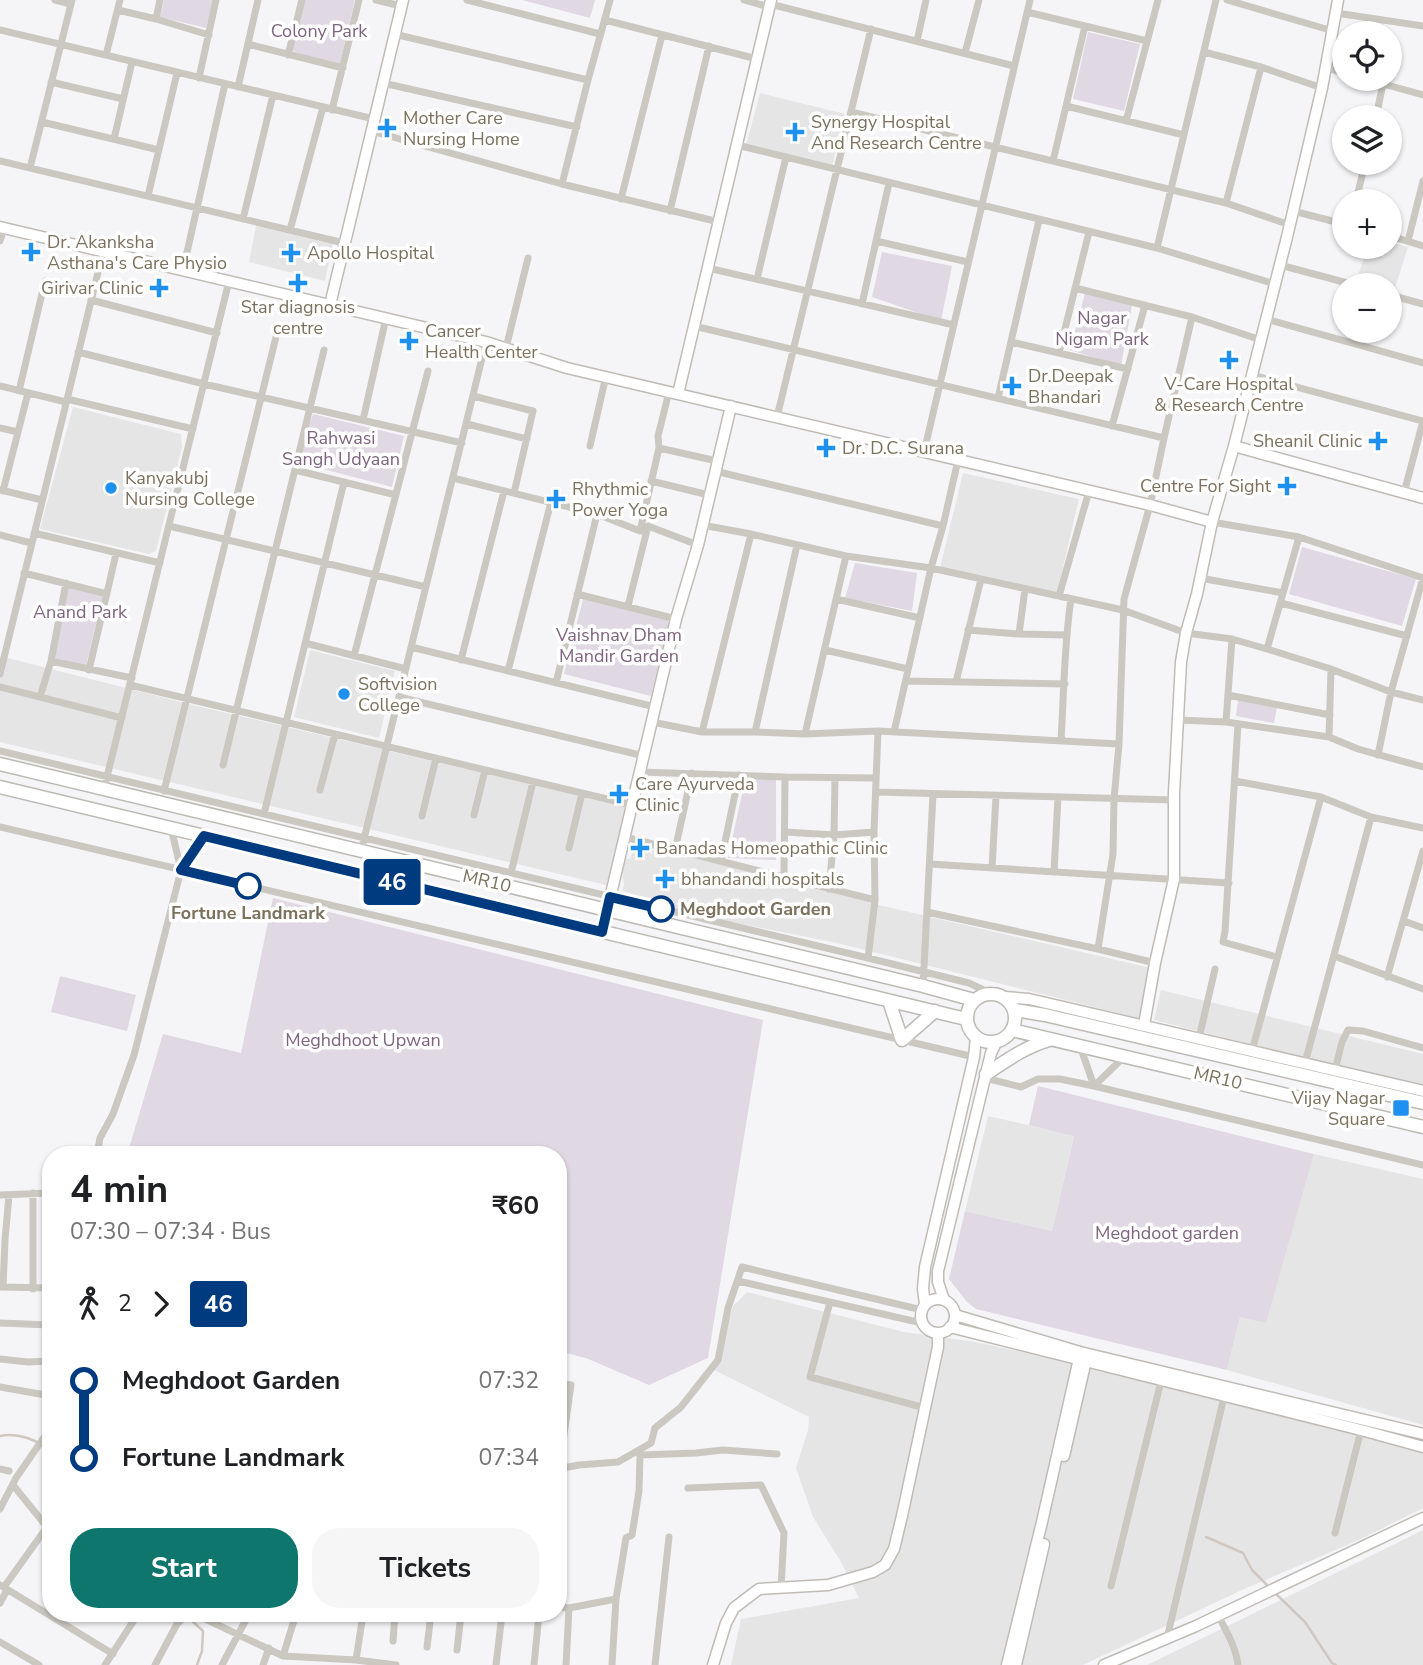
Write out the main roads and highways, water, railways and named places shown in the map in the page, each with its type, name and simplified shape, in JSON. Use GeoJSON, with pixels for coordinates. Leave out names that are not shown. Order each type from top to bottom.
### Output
{"type":"FeatureCollection","features":[{"type":"Feature","properties":{"kind":"main road","name":"MR10"},"geometry":{"type":"LineString","coordinates":[[0,764],[106,783],[609,904],[974,1000]]}},
{"type":"Feature","properties":{"kind":"main road","name":"MR10"},"geometry":{"type":"LineString","coordinates":[[0,787],[966,1019]]}},
{"type":"Feature","properties":{"kind":"main road"},"geometry":{"type":"LineString","coordinates":[[990,993],[1005,997],[1011,1003],[1015,1010],[1015,1024],[1003,1039],[982,1041],[971,1032],[966,1019],[974,1000],[990,993]]}},
{"type":"Feature","properties":{"kind":"main road"},"geometry":{"type":"LineString","coordinates":[[889,1001],[902,1040],[935,1012]]}},
{"type":"Feature","properties":{"kind":"main road","name":"MR10"},"geometry":{"type":"LineString","coordinates":[[1015,1010],[1423,1103]]}},
{"type":"Feature","properties":{"kind":"main road","name":"MR10"},"geometry":{"type":"LineString","coordinates":[[1012,1030],[1423,1126]]}},
{"type":"Feature","properties":{"kind":"main road"},"geometry":{"type":"LineString","coordinates":[[986,1076],[1013,1055],[1053,1039]]}},
{"type":"Feature","properties":{"kind":"waterway"},"geometry":{"type":"LineString","coordinates":[[0,1436],[14,1435],[42,1445]]}},
{"type":"Feature","properties":{"kind":"waterway"},"geometry":{"type":"LineString","coordinates":[[1206,1537],[1243,1553],[1252,1570],[1269,1587]]}},
{"type":"Feature","properties":{"kind":"waterway"},"geometry":{"type":"LineString","coordinates":[[1274,1592],[1305,1622],[1336,1665]]}},
{"type":"Feature","properties":{"kind":"waterway"},"geometry":{"type":"LineString","coordinates":[[193,1622],[203,1631],[202,1651],[197,1665]]}},
{"type":"Feature","properties":{"kind":"place","name":"Mother Care Nursing Home"},"geometry":{"type":"Point","coordinates":[387,128]}},
{"type":"Feature","properties":{"kind":"place","name":"Synergy Hospital And Research Centre"},"geometry":{"type":"Point","coordinates":[795,132]}},
{"type":"Feature","properties":{"kind":"place","name":"Dr. Akanksha Asthana's Care Physio"},"geometry":{"type":"Point","coordinates":[31,252]}},
{"type":"Feature","properties":{"kind":"place","name":"Apollo Hospital"},"geometry":{"type":"Point","coordinates":[291,253]}},
{"type":"Feature","properties":{"kind":"place","name":"Star diagnosis centre"},"geometry":{"type":"Point","coordinates":[298,283]}},
{"type":"Feature","properties":{"kind":"place","name":"Girivar Clinic"},"geometry":{"type":"Point","coordinates":[159,288]}},
{"type":"Feature","properties":{"kind":"place","name":"Cancer Health Center"},"geometry":{"type":"Point","coordinates":[409,341]}},
{"type":"Feature","properties":{"kind":"place","name":"V-Care Hospital & Research Centre"},"geometry":{"type":"Point","coordinates":[1229,360]}},
{"type":"Feature","properties":{"kind":"place","name":"Dr.Deepak Bhandari"},"geometry":{"type":"Point","coordinates":[1012,386]}},
{"type":"Feature","properties":{"kind":"place","name":"Sheanil Clinic"},"geometry":{"type":"Point","coordinates":[1378,441]}},
{"type":"Feature","properties":{"kind":"place","name":"Dr. D.C. Surana"},"geometry":{"type":"Point","coordinates":[826,448]}},
{"type":"Feature","properties":{"kind":"place","name":"Centre For Sight"},"geometry":{"type":"Point","coordinates":[1287,486]}},
{"type":"Feature","properties":{"kind":"place","name":"Kanyakubj Nursing College"},"geometry":{"type":"Point","coordinates":[111,488]}},
{"type":"Feature","properties":{"kind":"place","name":"Rhythmic Power Yoga"},"geometry":{"type":"Point","coordinates":[556,499]}},
{"type":"Feature","properties":{"kind":"place","name":"Softvision College"},"geometry":{"type":"Point","coordinates":[344,694]}},
{"type":"Feature","properties":{"kind":"place","name":"Care Ayurveda Clinic"},"geometry":{"type":"Point","coordinates":[619,794]}},
{"type":"Feature","properties":{"kind":"place","name":"Banadas Homeopathic Clinic"},"geometry":{"type":"Point","coordinates":[640,848]}},
{"type":"Feature","properties":{"kind":"place","name":"bhandandi hospitals"},"geometry":{"type":"Point","coordinates":[665,879]}},
{"type":"Feature","properties":{"kind":"place","name":"Fortune Landmark"},"geometry":{"type":"Point","coordinates":[248,886]}},
{"type":"Feature","properties":{"kind":"place","name":"Meghdoot Garden"},"geometry":{"type":"Point","coordinates":[661,909]}},
{"type":"Feature","properties":{"kind":"place","name":"Vijay Nagar Square"},"geometry":{"type":"Point","coordinates":[1401,1108]}},
{"type":"Feature","properties":{"kind":"park label","name":"Colony Park"},"geometry":{"type":"Point","coordinates":[319,31]}},
{"type":"Feature","properties":{"kind":"park label","name":"Nagar Nigam Park"},"geometry":{"type":"Point","coordinates":[1102,328]}},
{"type":"Feature","properties":{"kind":"park label","name":"Rahwasi Sangh Udyaan"},"geometry":{"type":"Point","coordinates":[341,448]}},
{"type":"Feature","properties":{"kind":"park label","name":"Anand Park"},"geometry":{"type":"Point","coordinates":[80,612]}},
{"type":"Feature","properties":{"kind":"park label","name":"Vaishnav Dham Mandir Garden"},"geometry":{"type":"Point","coordinates":[619,645]}},
{"type":"Feature","properties":{"kind":"park label","name":"Meghdhoot Upwan"},"geometry":{"type":"Point","coordinates":[363,1040]}},
{"type":"Feature","properties":{"kind":"park label","name":"Meghdoot garden"},"geometry":{"type":"Point","coordinates":[1167,1233]}}]}
